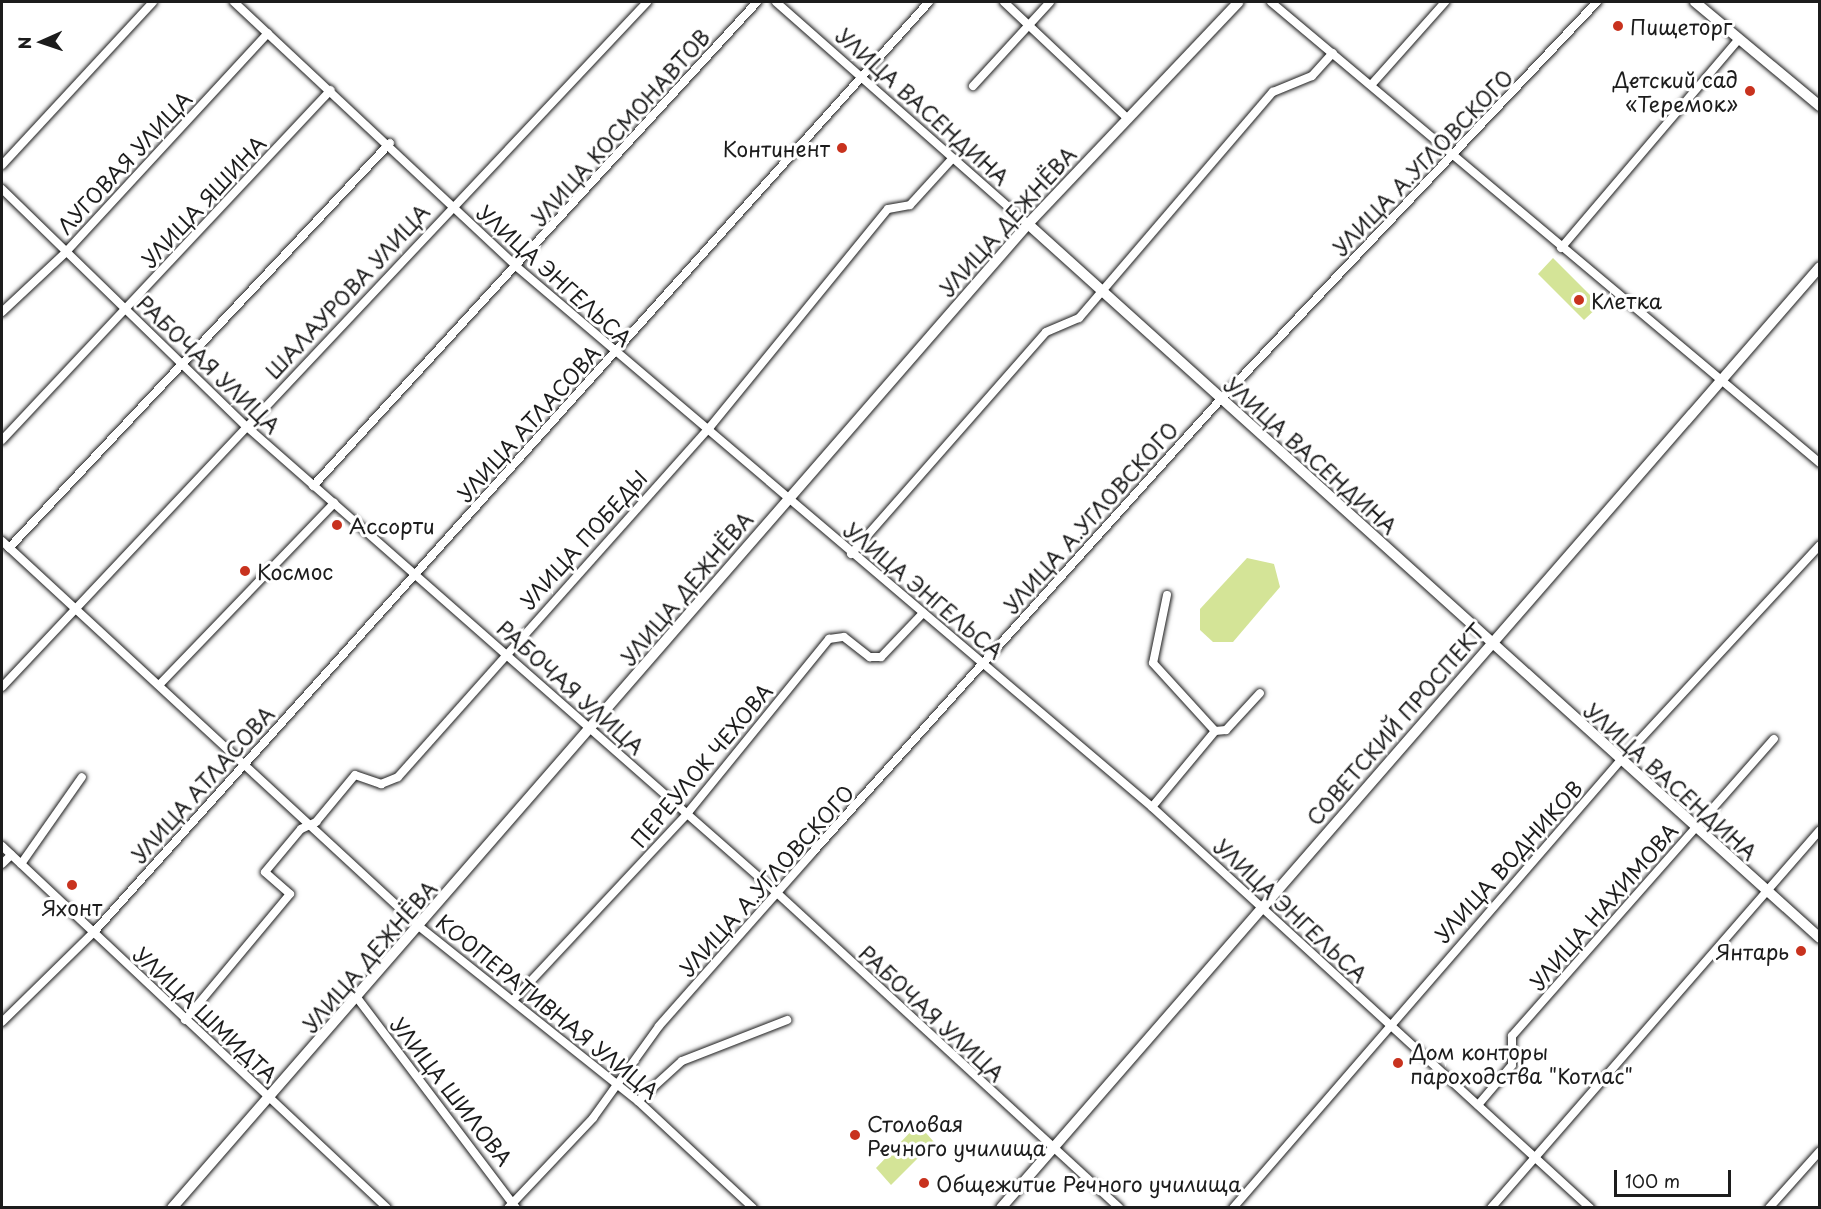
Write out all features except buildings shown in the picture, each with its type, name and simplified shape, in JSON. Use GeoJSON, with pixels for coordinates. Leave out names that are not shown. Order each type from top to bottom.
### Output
{"type":"FeatureCollection","features":[{"type":"Feature","properties":{"kind":"main road","name":"УЛИЦА ДЕЖНЁВА"},"geometry":{"type":"LineString","coordinates":[[172,1208],[358,999],[592,729],[788,497],[1028,224],[1239,2]]}},
{"type":"Feature","properties":{"kind":"main road"},"geometry":{"type":"LineString","coordinates":[[1695,2],[1820,106]]}},
{"type":"Feature","properties":{"kind":"main road","name":"УЛИЦА ВАСЕНДИНА"},"geometry":{"type":"LineString","coordinates":[[1028,224],[1490,646],[1820,938]]}},
{"type":"Feature","properties":{"kind":"main road","name":"СОВЕТСКИЙ ПРОСПЕКТ"},"geometry":{"type":"LineString","coordinates":[[1001,1208],[1261,905],[1820,267]]}},
{"type":"Feature","properties":{"kind":"street"},"geometry":{"type":"LineString","coordinates":[[2,165],[153,2]]}},
{"type":"Feature","properties":{"kind":"street","name":"УЛИЦА ЭНГЕЛЬСА"},"geometry":{"type":"LineString","coordinates":[[234,2],[390,143],[517,267],[615,354],[710,427],[852,554],[1152,807],[1261,905],[1387,1025],[1590,1208]]}},
{"type":"Feature","properties":{"kind":"street","name":"ШАЛАУРОВА УЛИЦА"},"geometry":{"type":"LineString","coordinates":[[2,687],[451,205],[647,2]]}},
{"type":"Feature","properties":{"kind":"street","name":"УЛИЦА КОСМОНАВТОВ"},"geometry":{"type":"LineString","coordinates":[[313,486],[517,267],[757,2]]}},
{"type":"Feature","properties":{"kind":"street","name":"УЛИЦА ВАСЕНДИНА"},"geometry":{"type":"LineString","coordinates":[[776,2],[1028,224]]}},
{"type":"Feature","properties":{"kind":"street","name":"УЛИЦА АТЛАСОВА"},"geometry":{"type":"LineString","coordinates":[[2,1022],[93,933],[929,2]]}},
{"type":"Feature","properties":{"kind":"street"},"geometry":{"type":"LineString","coordinates":[[1004,2],[1128,119]]}},
{"type":"Feature","properties":{"kind":"street"},"geometry":{"type":"LineString","coordinates":[[973,86],[1050,2]]}},
{"type":"Feature","properties":{"kind":"street"},"geometry":{"type":"LineString","coordinates":[[1271,2],[1372,84],[1454,158],[1820,463]]}},
{"type":"Feature","properties":{"kind":"street"},"geometry":{"type":"LineString","coordinates":[[1372,84],[1446,2]]}},
{"type":"Feature","properties":{"kind":"street","name":"УЛИЦА А.УГЛОВСКОГО"},"geometry":{"type":"LineString","coordinates":[[508,1208],[515,1204],[618,1086],[659,1026],[1221,399],[1454,158],[1597,2]]}},
{"type":"Feature","properties":{"kind":"street","name":"ЛУГОВАЯ УЛИЦА"},"geometry":{"type":"LineString","coordinates":[[2,312],[65,253],[268,33]]}},
{"type":"Feature","properties":{"kind":"street"},"geometry":{"type":"LineString","coordinates":[[1561,248],[1739,39]]}},
{"type":"Feature","properties":{"kind":"street"},"geometry":{"type":"LineString","coordinates":[[852,554],[1046,332],[1080,318],[1273,92],[1312,76],[1333,53]]}},
{"type":"Feature","properties":{"kind":"street","name":"УЛИЦА ЯШИНА"},"geometry":{"type":"LineString","coordinates":[[2,440],[331,90]]}},
{"type":"Feature","properties":{"kind":"street"},"geometry":{"type":"LineString","coordinates":[[9,548],[185,365],[390,143]]}},
{"type":"Feature","properties":{"kind":"street","name":"УЛИЦА ПОБЕДЫ"},"geometry":{"type":"LineString","coordinates":[[185,1020],[290,894],[265,872],[355,775],[381,784],[398,777],[505,652],[710,427],[888,209],[910,205],[952,159]]}},
{"type":"Feature","properties":{"kind":"street","name":"РАБОЧАЯ УЛИЦА"},"geometry":{"type":"LineString","coordinates":[[2,189],[65,253],[185,365],[246,426],[777,893],[1119,1208]]}},
{"type":"Feature","properties":{"kind":"street"},"geometry":{"type":"LineString","coordinates":[[161,683],[334,503]]}},
{"type":"Feature","properties":{"kind":"street","name":"КООПЕРАТИВНАЯ УЛИЦА"},"geometry":{"type":"LineString","coordinates":[[2,541],[161,683],[309,825],[420,927],[514,999],[638,1101],[753,1208]]}},
{"type":"Feature","properties":{"kind":"street","name":"УЛИЦА ВОДНИКОВ"},"geometry":{"type":"LineString","coordinates":[[1233,1208],[1387,1025],[1620,761],[1820,546]]}},
{"type":"Feature","properties":{"kind":"street"},"geometry":{"type":"LineString","coordinates":[[1167,595],[1153,663],[1215,731]]}},
{"type":"Feature","properties":{"kind":"street","name":"ПЕРЕУЛОК ЧЕХОВА"},"geometry":{"type":"LineString","coordinates":[[514,999],[686,815],[830,639],[844,637],[870,657],[881,657],[923,613]]}},
{"type":"Feature","properties":{"kind":"street"},"geometry":{"type":"LineString","coordinates":[[1152,807],[1215,731],[1226,730],[1260,693]]}},
{"type":"Feature","properties":{"kind":"street","name":"УЛИЦА НАХИМОВА"},"geometry":{"type":"LineString","coordinates":[[1478,1105],[1512,1065],[1512,1036],[1774,739]]}},
{"type":"Feature","properties":{"kind":"street"},"geometry":{"type":"LineString","coordinates":[[21,864],[82,777]]}},
{"type":"Feature","properties":{"kind":"street"},"geometry":{"type":"LineString","coordinates":[[1491,1208],[1820,830]]}},
{"type":"Feature","properties":{"kind":"street","name":"УЛИЦА ШМИДТА"},"geometry":{"type":"LineString","coordinates":[[2,846],[387,1208]]}},
{"type":"Feature","properties":{"kind":"street"},"geometry":{"type":"LineString","coordinates":[[2,864],[11,855]]}},
{"type":"Feature","properties":{"kind":"street","name":"УЛИЦА ШИЛОВА"},"geometry":{"type":"LineString","coordinates":[[358,999],[515,1204]]}},
{"type":"Feature","properties":{"kind":"street"},"geometry":{"type":"LineString","coordinates":[[638,1101],[682,1061],[787,1020]]}},
{"type":"Feature","properties":{"kind":"street"},"geometry":{"type":"LineString","coordinates":[[1770,1208],[1820,1151]]}},
{"type":"Feature","properties":{"kind":"green space"},"geometry":{"type":"Polygon","coordinates":[[[1553,258],[1600,305],[1584,320],[1538,274],[1553,258]]]}},
{"type":"Feature","properties":{"kind":"green space"},"geometry":{"type":"Polygon","coordinates":[[[1247,558],[1274,564],[1280,587],[1233,642],[1213,642],[1200,630],[1200,609],[1247,558]]]}},
{"type":"Feature","properties":{"kind":"green space"},"geometry":{"type":"Polygon","coordinates":[[[918,1124],[934,1142],[891,1185],[876,1168],[918,1124]]]}},
{"type":"Feature","properties":{"kind":"place","name":"Пищеторг"},"geometry":{"type":"Point","coordinates":[1618,26]}},
{"type":"Feature","properties":{"kind":"place","name":"Детский сад «Теремок»"},"geometry":{"type":"Point","coordinates":[1750,91]}},
{"type":"Feature","properties":{"kind":"place","name":"Континент"},"geometry":{"type":"Point","coordinates":[842,148]}},
{"type":"Feature","properties":{"kind":"place","name":"Клетка"},"geometry":{"type":"Point","coordinates":[1579,300]}},
{"type":"Feature","properties":{"kind":"place","name":"Ассорти"},"geometry":{"type":"Point","coordinates":[337,525]}},
{"type":"Feature","properties":{"kind":"place","name":"Космос"},"geometry":{"type":"Point","coordinates":[245,571]}},
{"type":"Feature","properties":{"kind":"place","name":"Яхонт"},"geometry":{"type":"Point","coordinates":[72,885]}},
{"type":"Feature","properties":{"kind":"place","name":"Янтарь"},"geometry":{"type":"Point","coordinates":[1801,951]}},
{"type":"Feature","properties":{"kind":"place","name":"Дом конторы пароходства \"Котлас\""},"geometry":{"type":"Point","coordinates":[1398,1063]}},
{"type":"Feature","properties":{"kind":"place","name":"Столовая Речного училища"},"geometry":{"type":"Point","coordinates":[855,1135]}},
{"type":"Feature","properties":{"kind":"place","name":"Общежитие Речного училища"},"geometry":{"type":"Point","coordinates":[924,1183]}}]}
